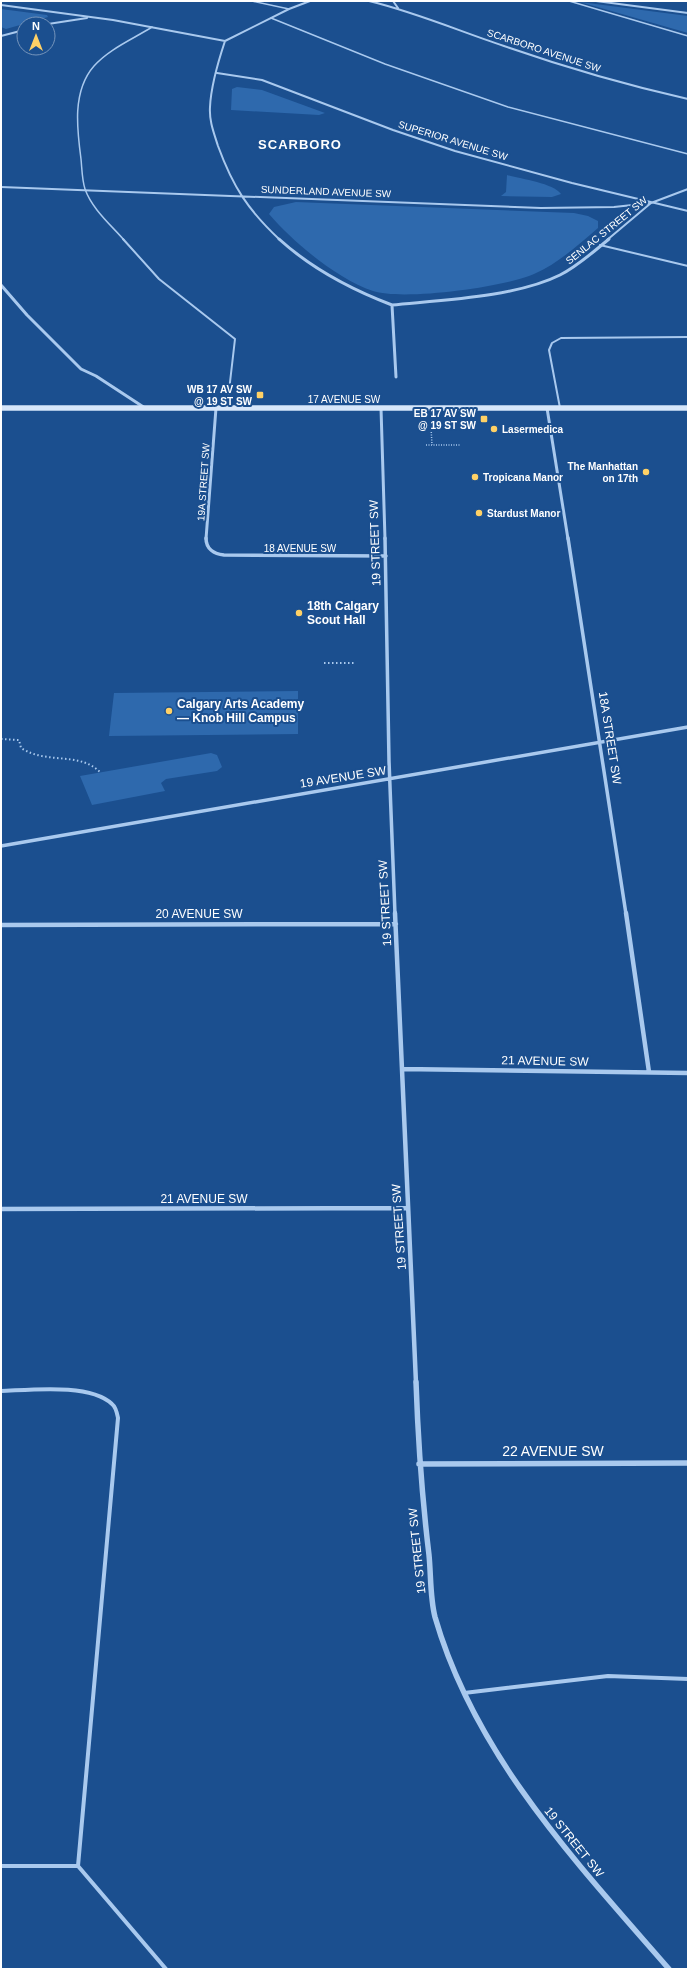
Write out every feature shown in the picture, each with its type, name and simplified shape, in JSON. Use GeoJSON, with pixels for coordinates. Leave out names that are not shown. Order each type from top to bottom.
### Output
{"type":"FeatureCollection","features":[{"type":"Feature","properties":{"kind":"main road","name":"17 AVENUE SW"},"geometry":{"type":"LineString","coordinates":[[1,408],[688,408]]}},
{"type":"Feature","properties":{"kind":"street"},"geometry":{"type":"LineString","coordinates":[[1,5],[92,17],[225,41],[289,9],[310,1]]}},
{"type":"Feature","properties":{"kind":"street","name":"SCARBORO AVENUE SW"},"geometry":{"type":"LineString","coordinates":[[369,1],[398,8],[528,54],[631,86],[688,100]]}},
{"type":"Feature","properties":{"kind":"street"},"geometry":{"type":"LineString","coordinates":[[393,1],[398,8]]}},
{"type":"Feature","properties":{"kind":"street"},"geometry":{"type":"LineString","coordinates":[[596,1],[688,13]]}},
{"type":"Feature","properties":{"kind":"street"},"geometry":{"type":"LineString","coordinates":[[56,23],[92,17]]}},
{"type":"Feature","properties":{"kind":"street"},"geometry":{"type":"LineString","coordinates":[[1,36],[16,32]]}},
{"type":"Feature","properties":{"kind":"street"},"geometry":{"type":"LineString","coordinates":[[225,41],[211,95],[210,115],[214,135],[230,177],[240,196],[272,232],[299,256],[320,272],[347,288],[392,306],[396,377]]}},
{"type":"Feature","properties":{"kind":"street","name":"SUPERIOR AVENUE SW"},"geometry":{"type":"LineString","coordinates":[[217,73],[262,80],[393,130],[455,151],[651,203],[688,211]]}},
{"type":"Feature","properties":{"kind":"street","name":"SUNDERLAND AVENUE SW"},"geometry":{"type":"LineString","coordinates":[[1,187],[555,208],[614,207],[651,203]]}},
{"type":"Feature","properties":{"kind":"street","name":"SENLAC STREET SW"},"geometry":{"type":"LineString","coordinates":[[392,306],[492,294],[534,285],[559,276],[575,267],[651,203],[688,189]]}},
{"type":"Feature","properties":{"kind":"street"},"geometry":{"type":"LineString","coordinates":[[1,285],[27,315],[81,369],[96,376],[144,408]]}},
{"type":"Feature","properties":{"kind":"street","name":"19A STREET SW"},"geometry":{"type":"LineString","coordinates":[[215,554],[208,549],[206,541],[216,408]]}},
{"type":"Feature","properties":{"kind":"street","name":"19 STREET SW"},"geometry":{"type":"LineString","coordinates":[[381,408],[386,556],[390,779],[407,1208],[410,1237],[419,1464],[435,1616],[463,1693],[506,1767],[557,1839],[669,1969]]}},
{"type":"Feature","properties":{"kind":"street","name":"18A STREET SW"},"geometry":{"type":"LineString","coordinates":[[546,408],[601,742],[649,1072]]}},
{"type":"Feature","properties":{"kind":"street","name":"18 AVENUE SW"},"geometry":{"type":"LineString","coordinates":[[215,554],[234,556],[386,556]]}},
{"type":"Feature","properties":{"kind":"street","name":"19 AVENUE SW"},"geometry":{"type":"LineString","coordinates":[[1,846],[688,727]]}},
{"type":"Feature","properties":{"kind":"street","name":"20 AVENUE SW"},"geometry":{"type":"LineString","coordinates":[[1,925],[396,924]]}},
{"type":"Feature","properties":{"kind":"street","name":"21 AVENUE SW"},"geometry":{"type":"LineString","coordinates":[[402,1069],[688,1073]]}},
{"type":"Feature","properties":{"kind":"street","name":"21 AVENUE SW"},"geometry":{"type":"LineString","coordinates":[[1,1209],[407,1208]]}},
{"type":"Feature","properties":{"kind":"street","name":"22 AVENUE SW"},"geometry":{"type":"LineString","coordinates":[[419,1464],[688,1463]]}},
{"type":"Feature","properties":{"kind":"lane"},"geometry":{"type":"LineString","coordinates":[[252,1],[289,9]]}},
{"type":"Feature","properties":{"kind":"lane"},"geometry":{"type":"LineString","coordinates":[[569,1],[688,36]]}},
{"type":"Feature","properties":{"kind":"lane"},"geometry":{"type":"LineString","coordinates":[[270,18],[385,64],[493,102],[688,154]]}},
{"type":"Feature","properties":{"kind":"lane"},"geometry":{"type":"LineString","coordinates":[[152,27],[106,55],[93,66],[84,79],[78,105],[83,181],[85,190],[93,205],[159,279],[235,339],[227,408]]}},
{"type":"Feature","properties":{"kind":"lane"},"geometry":{"type":"LineString","coordinates":[[600,245],[688,266]]}},
{"type":"Feature","properties":{"kind":"lane"},"geometry":{"type":"LineString","coordinates":[[560,408],[549,350],[552,343],[561,338],[688,338]]}},
{"type":"Feature","properties":{"kind":"lane"},"geometry":{"type":"LineString","coordinates":[[1,1391],[72,1390],[97,1395],[112,1404],[118,1418],[78,1866],[166,1969]]}},
{"type":"Feature","properties":{"kind":"lane"},"geometry":{"type":"LineString","coordinates":[[463,1693],[608,1676],[688,1680]]}},
{"type":"Feature","properties":{"kind":"lane"},"geometry":{"type":"LineString","coordinates":[[1,1866],[78,1866]]}},
{"type":"Feature","properties":{"kind":"path"},"geometry":{"type":"LineString","coordinates":[[431,426],[432,444]]}},
{"type":"Feature","properties":{"kind":"path"},"geometry":{"type":"LineString","coordinates":[[426,444],[460,444]]}},
{"type":"Feature","properties":{"kind":"path"},"geometry":{"type":"LineString","coordinates":[[324,663],[355,663]]}},
{"type":"Feature","properties":{"kind":"path"},"geometry":{"type":"LineString","coordinates":[[1,739],[19,740],[21,748],[37,756],[85,762],[95,766],[100,772]]}},
{"type":"Feature","properties":{"kind":"shaded area"},"geometry":{"type":"Polygon","coordinates":[[[580,2],[688,16],[688,33],[580,2]]]}},
{"type":"Feature","properties":{"kind":"shaded area"},"geometry":{"type":"Polygon","coordinates":[[[1,9],[48,16],[16,16],[16,26],[6,29],[1,27],[1,9]]]}},
{"type":"Feature","properties":{"kind":"shaded area"},"geometry":{"type":"Polygon","coordinates":[[[237,87],[262,90],[325,113],[319,115],[231,110],[232,89],[237,87]]]}},
{"type":"Feature","properties":{"kind":"shaded area"},"geometry":{"type":"Polygon","coordinates":[[[507,175],[544,184],[557,190],[561,194],[552,197],[501,196],[506,192],[507,175]]]}},
{"type":"Feature","properties":{"kind":"shaded area"},"geometry":{"type":"Polygon","coordinates":[[[296,202],[574,213],[588,216],[598,221],[598,228],[552,265],[520,279],[501,284],[454,291],[387,294],[373,291],[359,285],[331,269],[303,248],[269,214],[274,207],[296,202]]]}},
{"type":"Feature","properties":{"kind":"shaded area"},"geometry":{"type":"Polygon","coordinates":[[[298,691],[298,734],[109,736],[114,693],[298,691]]]}},
{"type":"Feature","properties":{"kind":"shaded area"},"geometry":{"type":"Polygon","coordinates":[[[211,753],[217,755],[222,767],[217,771],[166,779],[161,783],[165,791],[92,805],[80,776],[211,753]]]}},
{"type":"Feature","properties":{"kind":"place","name":"WB 17 AV SW @ 19 ST SW"},"geometry":{"type":"Point","coordinates":[260,395]}},
{"type":"Feature","properties":{"kind":"place","name":"EB 17 AV SW @ 19 ST SW"},"geometry":{"type":"Point","coordinates":[484,419]}},
{"type":"Feature","properties":{"kind":"place","name":"Lasermedica"},"geometry":{"type":"Point","coordinates":[494,429]}},
{"type":"Feature","properties":{"kind":"place","name":"The Manhattan on 17th"},"geometry":{"type":"Point","coordinates":[646,472]}},
{"type":"Feature","properties":{"kind":"place","name":"Tropicana Manor"},"geometry":{"type":"Point","coordinates":[475,477]}},
{"type":"Feature","properties":{"kind":"place","name":"Stardust Manor"},"geometry":{"type":"Point","coordinates":[479,513]}},
{"type":"Feature","properties":{"kind":"place","name":"18th Calgary Scout Hall"},"geometry":{"type":"Point","coordinates":[299,613]}},
{"type":"Feature","properties":{"kind":"place","name":"Calgary Arts Academy — Knob Hill Campus"},"geometry":{"type":"Point","coordinates":[169,711]}},
{"type":"Feature","properties":{"kind":"district","name":"SCARBORO"},"geometry":{"type":"Point","coordinates":[300,144]}}]}
